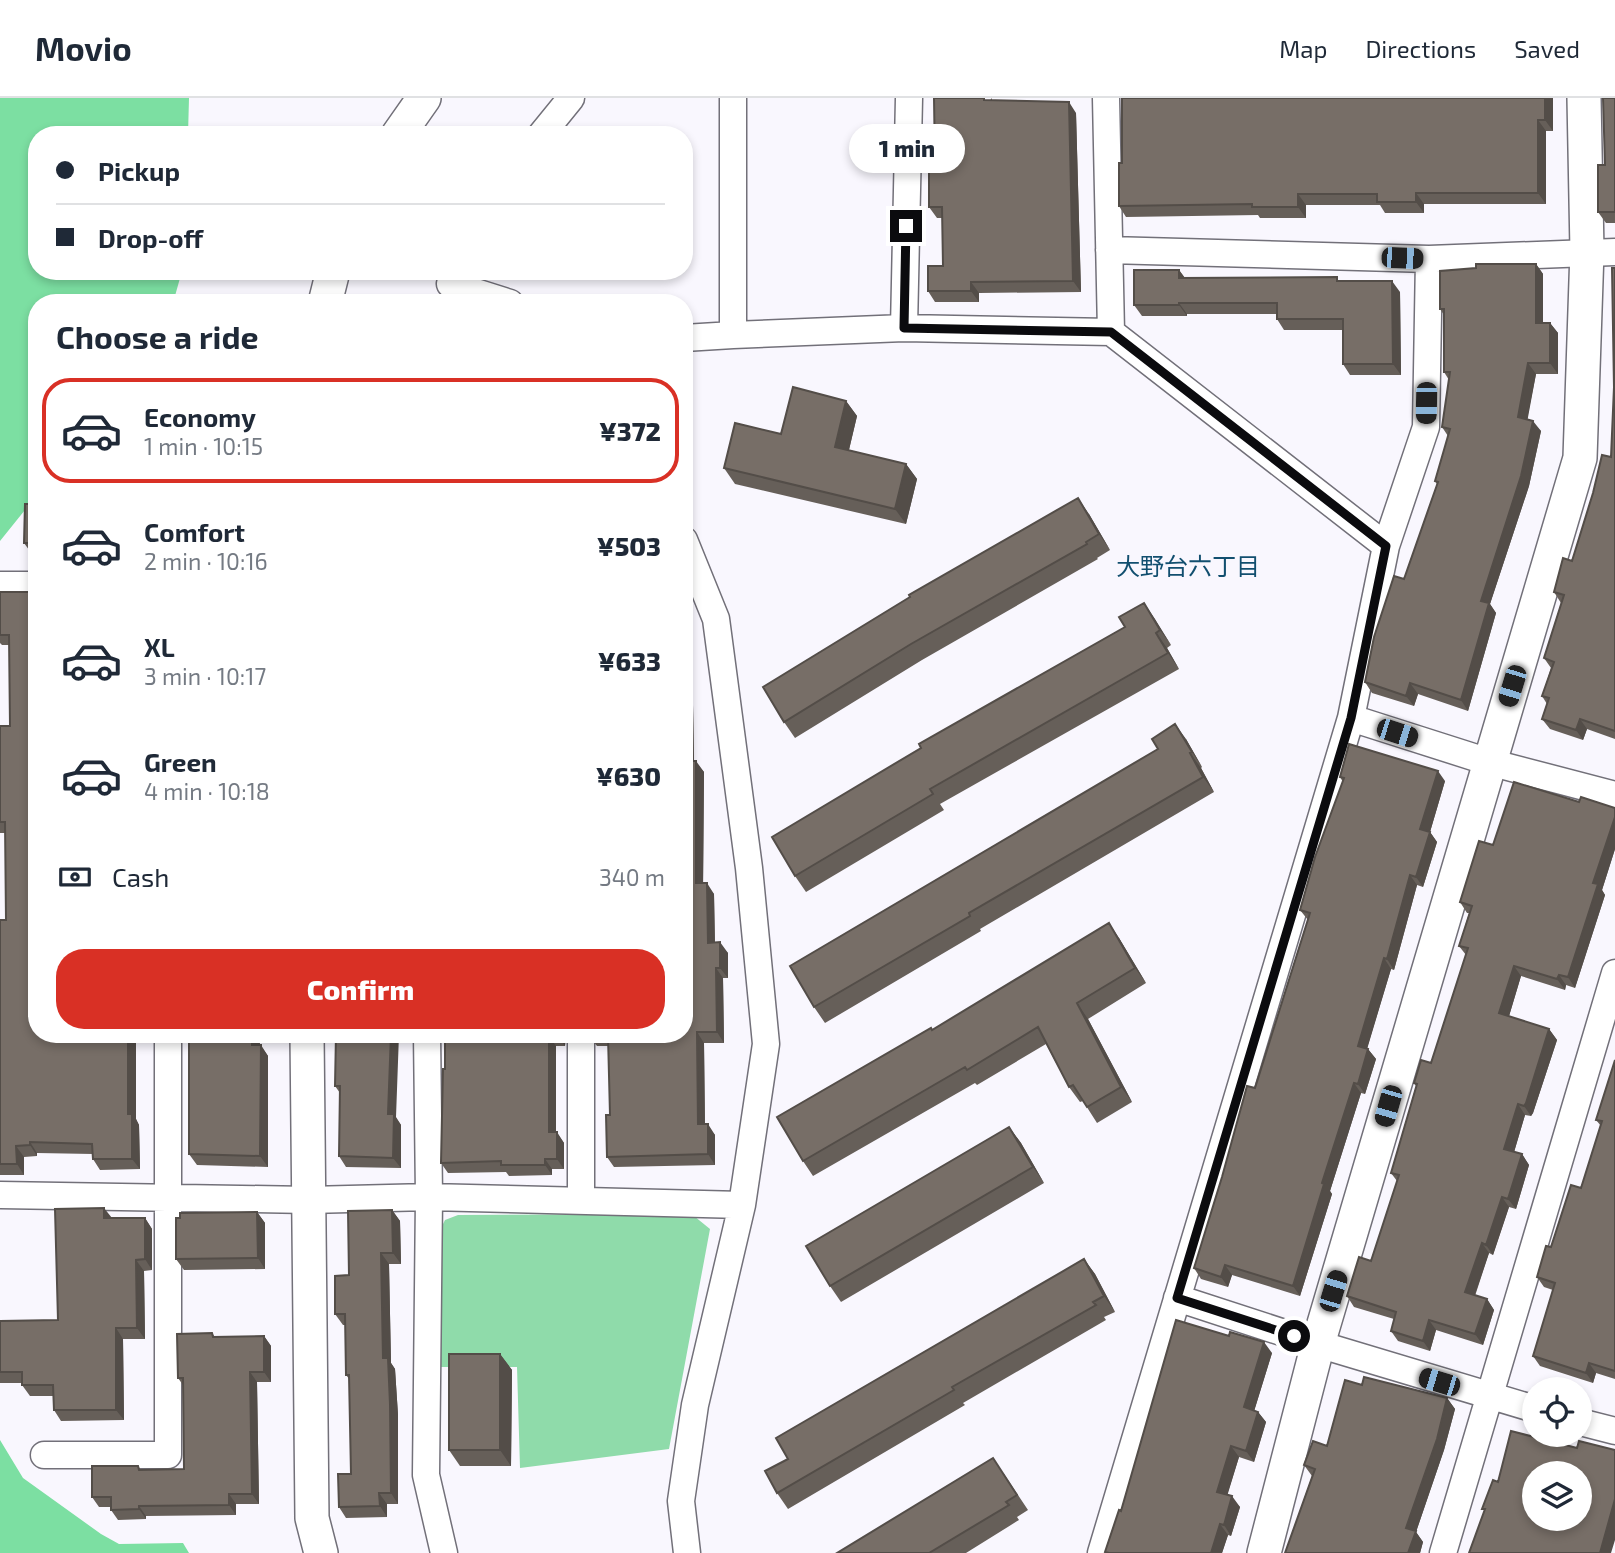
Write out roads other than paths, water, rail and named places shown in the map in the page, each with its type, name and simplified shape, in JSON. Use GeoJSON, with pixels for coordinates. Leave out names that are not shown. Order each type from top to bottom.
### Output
{"type":"FeatureCollection","features":[{"type":"Feature","properties":{"kind":"street"},"geometry":{"type":"LineString","coordinates":[[404,126],[424,98]]}},
{"type":"Feature","properties":{"kind":"street"},"geometry":{"type":"LineString","coordinates":[[548,126],[571,98]]}},
{"type":"Feature","properties":{"kind":"street"},"geometry":{"type":"LineString","coordinates":[[733,98],[733,335]]}},
{"type":"Feature","properties":{"kind":"street"},"geometry":{"type":"LineString","coordinates":[[904,328],[909,98]]}},
{"type":"Feature","properties":{"kind":"street"},"geometry":{"type":"LineString","coordinates":[[1106,98],[1111,332]]}},
{"type":"Feature","properties":{"kind":"street"},"geometry":{"type":"LineString","coordinates":[[1264,1553],[1318,1344],[1580,458],[1601,251],[1584,98]]}},
{"type":"Feature","properties":{"kind":"street"},"geometry":{"type":"LineString","coordinates":[[1109,250],[1429,259],[1601,251]]}},
{"type":"Feature","properties":{"kind":"street"},"geometry":{"type":"LineString","coordinates":[[1101,1553],[1351,718],[1386,546],[1426,427],[1429,259]]}},
{"type":"Feature","properties":{"kind":"street"},"geometry":{"type":"LineString","coordinates":[[450,286],[478,294]]}},
{"type":"Feature","properties":{"kind":"street"},"geometry":{"type":"LineString","coordinates":[[693,337],[904,328],[1111,332],[1386,546]]}},
{"type":"Feature","properties":{"kind":"street"},"geometry":{"type":"LineString","coordinates":[[687,1553],[681,1501],[695,1405],[741,1205],[766,1044],[749,868],[716,619],[693,562]]}},
{"type":"Feature","properties":{"kind":"street"},"geometry":{"type":"LineString","coordinates":[[0,585],[28,585]]}},
{"type":"Feature","properties":{"kind":"street"},"geometry":{"type":"LineString","coordinates":[[1351,718],[1489,762],[1615,795]]}},
{"type":"Feature","properties":{"kind":"street"},"geometry":{"type":"LineString","coordinates":[[1443,1553],[1615,973]]}},
{"type":"Feature","properties":{"kind":"street"},"geometry":{"type":"LineString","coordinates":[[44,1455],[168,1455],[168,1043]]}},
{"type":"Feature","properties":{"kind":"street"},"geometry":{"type":"LineString","coordinates":[[307,1043],[312,1518],[321,1553]]}},
{"type":"Feature","properties":{"kind":"street"},"geometry":{"type":"LineString","coordinates":[[427,1043],[429,1197],[426,1475],[444,1553]]}},
{"type":"Feature","properties":{"kind":"street"},"geometry":{"type":"LineString","coordinates":[[581,1043],[581,1200]]}},
{"type":"Feature","properties":{"kind":"street"},"geometry":{"type":"LineString","coordinates":[[0,1195],[309,1200],[429,1197],[741,1205]]}},
{"type":"Feature","properties":{"kind":"street"},"geometry":{"type":"LineString","coordinates":[[1177,1298],[1522,1406]]}},
{"type":"Feature","properties":{"kind":"street"},"geometry":{"type":"LineString","coordinates":[[1592,1425],[1615,1431]]}},
{"type":"Feature","properties":{"kind":"district","name":"大野台六丁目"},"geometry":{"type":"Point","coordinates":[1188,567]}}]}
